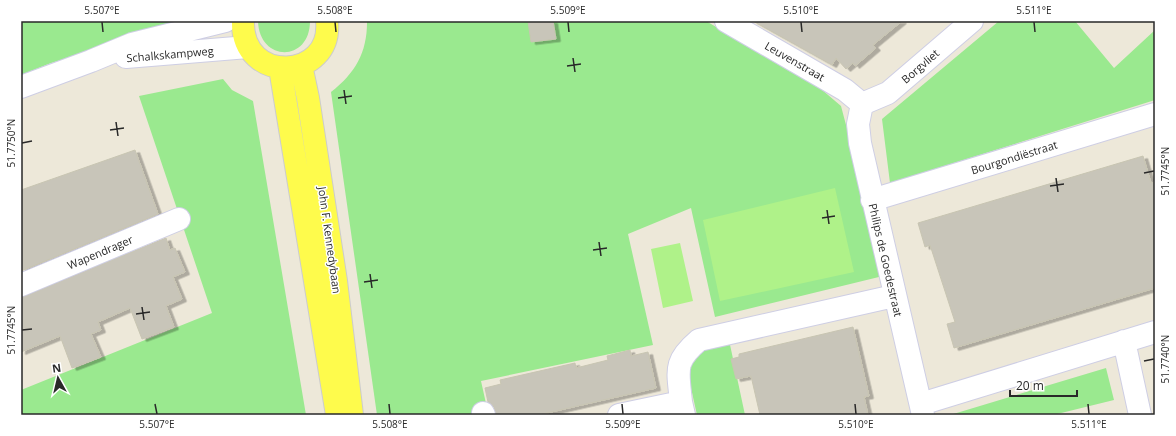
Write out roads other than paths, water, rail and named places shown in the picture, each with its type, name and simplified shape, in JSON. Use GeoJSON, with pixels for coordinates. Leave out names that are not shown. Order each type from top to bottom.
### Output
{"type":"FeatureCollection","features":[{"type":"Feature","properties":{"kind":"main road"},"geometry":{"type":"LineString","coordinates":[[243,21],[243,32],[248,47],[257,58],[268,64],[290,67],[313,58],[322,47],[327,31],[327,21]]}},
{"type":"Feature","properties":{"kind":"main road","name":"John F. Kennedybaan"},"geometry":{"type":"LineString","coordinates":[[290,67],[337,415]]}},
{"type":"Feature","properties":{"kind":"main road","name":"John F. Kennedybaan"},"geometry":{"type":"LineString","coordinates":[[290,67],[308,98],[336,281],[352,415]]}},
{"type":"Feature","properties":{"kind":"street","name":"Schalkskampweg"},"geometry":{"type":"LineString","coordinates":[[21,87],[91,62],[132,44],[225,21]]}},
{"type":"Feature","properties":{"kind":"street","name":"Leuvenstraat"},"geometry":{"type":"LineString","coordinates":[[726,21],[845,90],[862,104]]}},
{"type":"Feature","properties":{"kind":"street","name":"Borgvliet"},"geometry":{"type":"LineString","coordinates":[[862,104],[888,93],[972,21]]}},
{"type":"Feature","properties":{"kind":"street","name":"Schalkskampweg"},"geometry":{"type":"LineString","coordinates":[[91,62],[164,53],[248,47]]}},
{"type":"Feature","properties":{"kind":"street","name":"Philips de Goedestraat"},"geometry":{"type":"LineString","coordinates":[[862,104],[858,124],[860,143],[894,296],[922,410]]}},
{"type":"Feature","properties":{"kind":"street","name":"Bourgondiëstraat"},"geometry":{"type":"LineString","coordinates":[[872,200],[1155,114]]}},
{"type":"Feature","properties":{"kind":"street","name":"Wapendrager"},"geometry":{"type":"LineString","coordinates":[[21,285],[179,219]]}},
{"type":"Feature","properties":{"kind":"street"},"geometry":{"type":"LineString","coordinates":[[619,415],[683,408],[678,368],[686,352],[699,340],[894,296]]}},
{"type":"Feature","properties":{"kind":"street"},"geometry":{"type":"LineString","coordinates":[[922,410],[1124,341],[1155,332]]}},
{"type":"Feature","properties":{"kind":"street"},"geometry":{"type":"LineString","coordinates":[[1124,341],[1140,415]]}}]}
